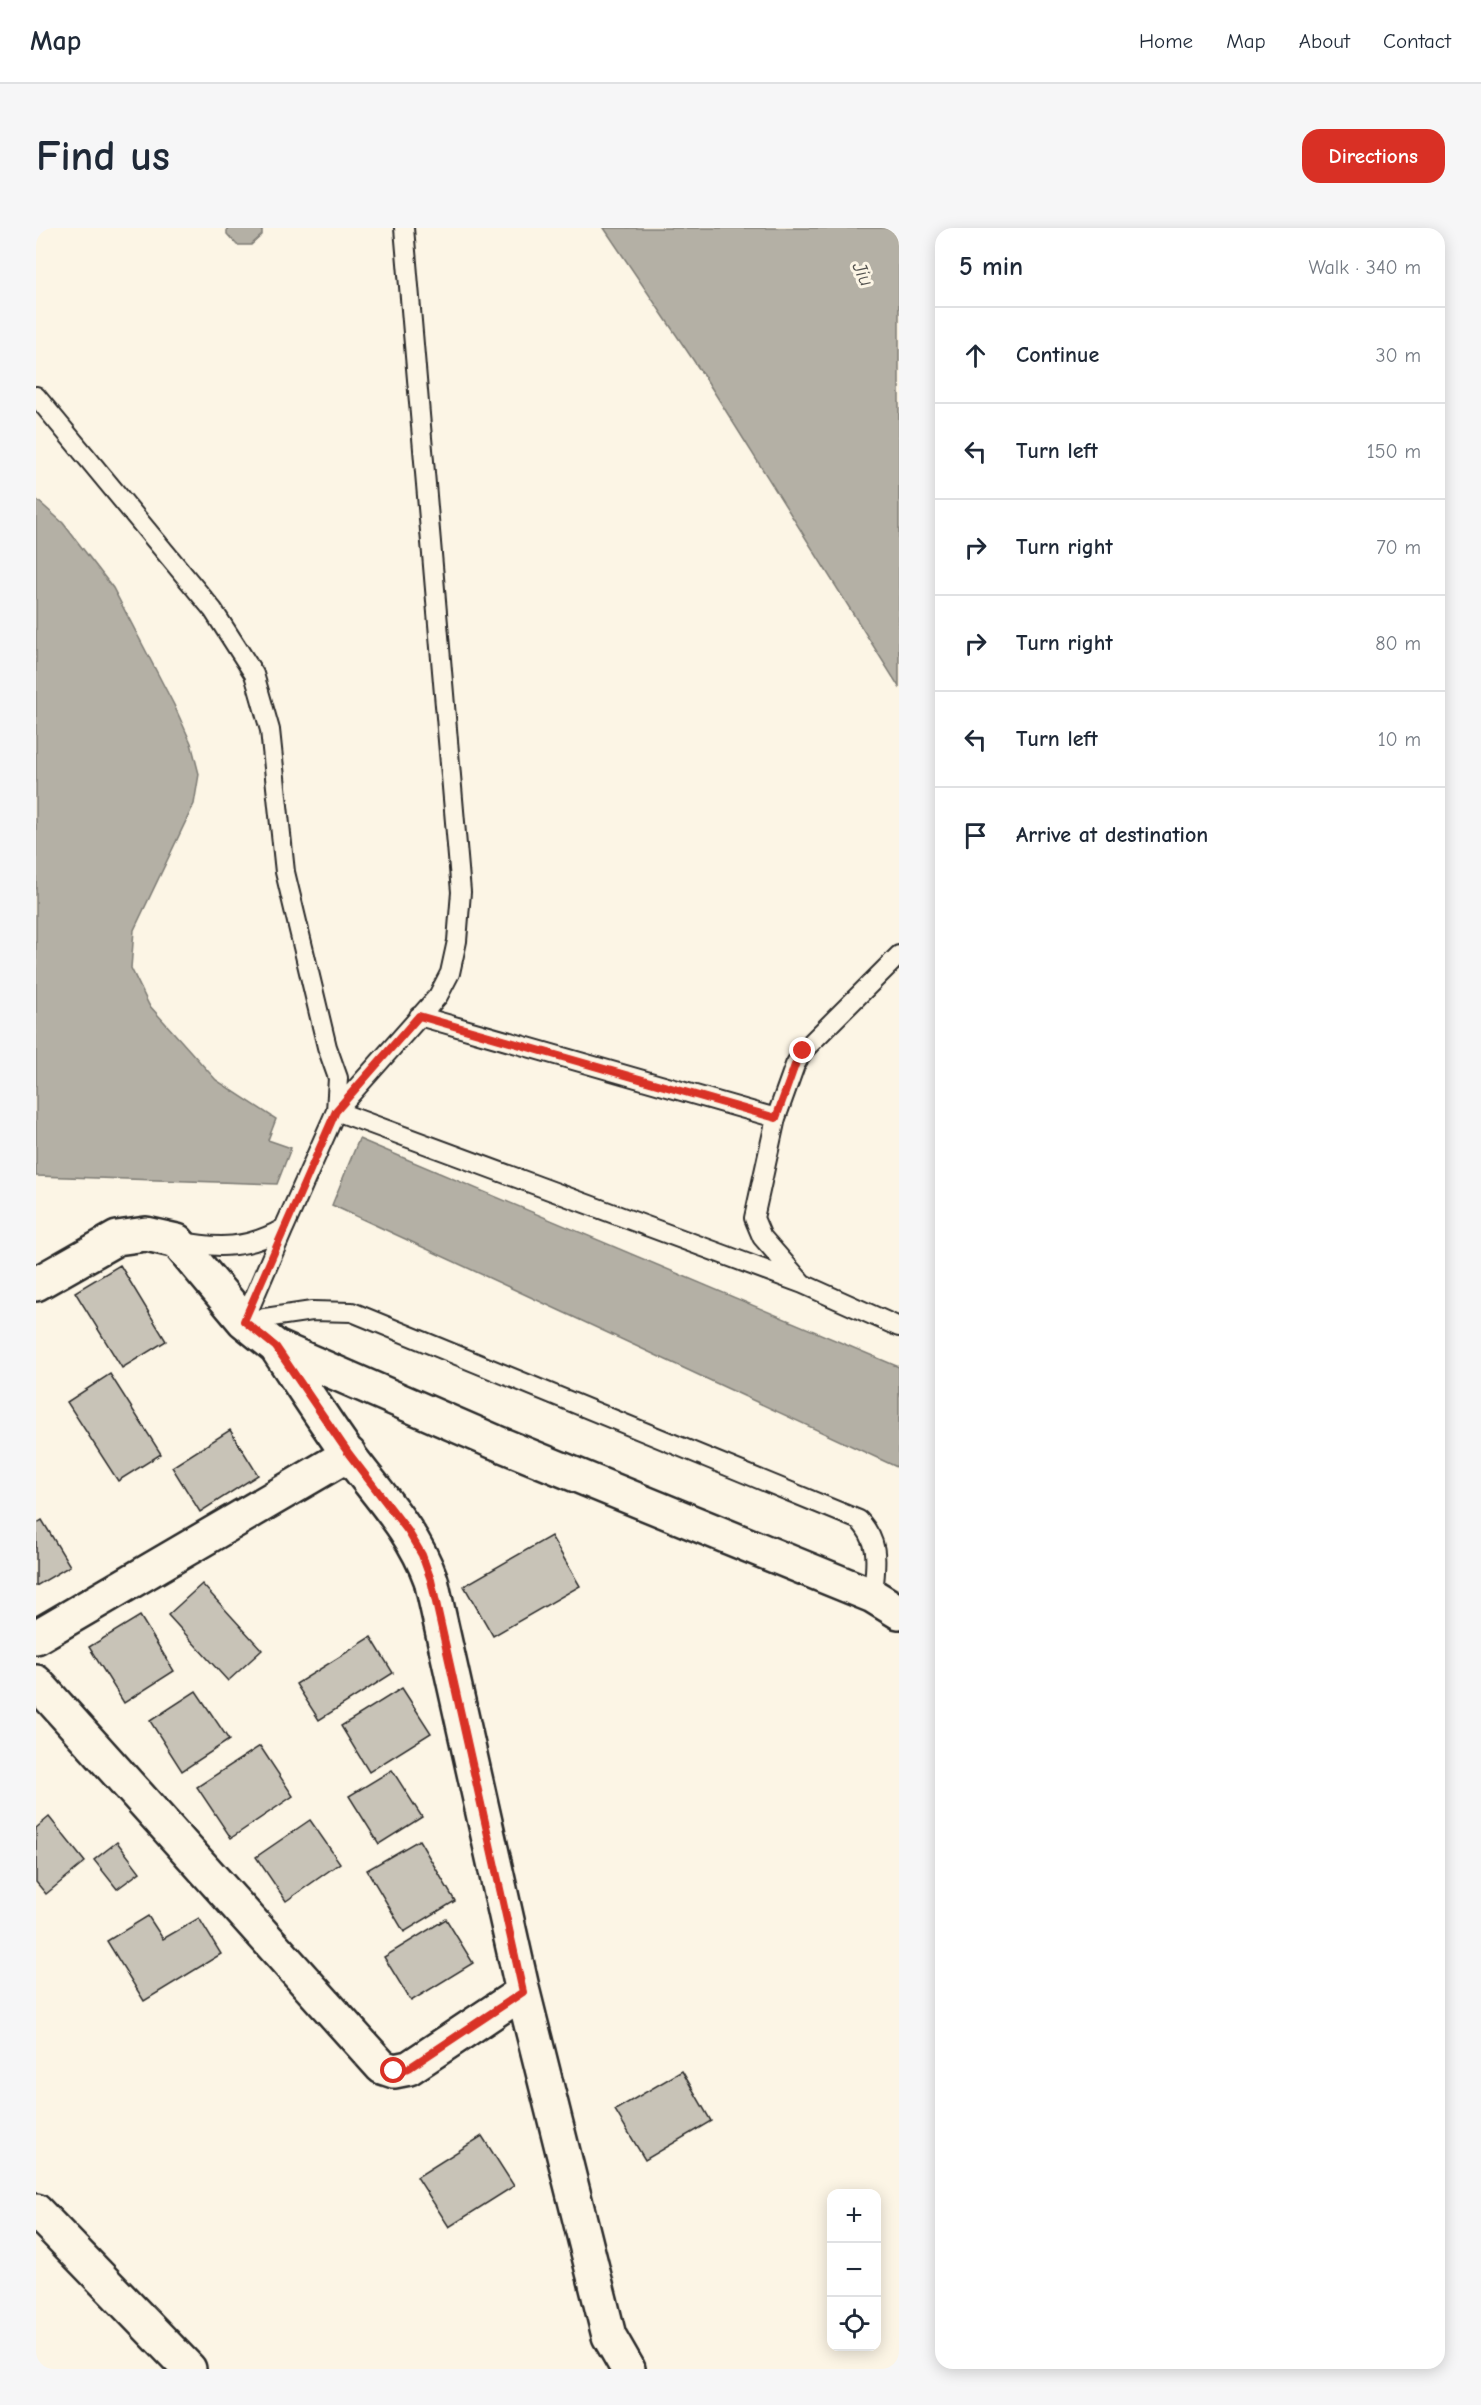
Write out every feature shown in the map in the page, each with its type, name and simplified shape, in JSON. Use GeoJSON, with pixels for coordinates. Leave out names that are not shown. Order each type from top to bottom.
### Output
{"type":"FeatureCollection","features":[{"type":"Feature","properties":{"kind":"street"},"geometry":{"type":"LineString","coordinates":[[36,1284],[117,1238],[146,1234],[177,1241],[244,1321],[276,1347],[506,1446],[886,1604]]}},
{"type":"Feature","properties":{"kind":"street"},"geometry":{"type":"LineString","coordinates":[[276,1347],[349,1454],[408,1531],[422,1555],[431,1580],[523,1992],[609,2336],[628,2369]]}},
{"type":"Feature","properties":{"kind":"street"},"geometry":{"type":"LineString","coordinates":[[36,1637],[349,1454]]}},
{"type":"Feature","properties":{"kind":"street"},"geometry":{"type":"LineString","coordinates":[[36,1682],[382,2067],[394,2071],[409,2068],[523,1992]]}},
{"type":"Feature","properties":{"kind":"street"},"geometry":{"type":"LineString","coordinates":[[36,2211],[189,2369]]}},
{"type":"Feature","properties":{"kind":"lane"},"geometry":{"type":"LineString","coordinates":[[244,1321],[336,1111],[438,996],[450,973],[457,941],[461,892],[404,228]]}},
{"type":"Feature","properties":{"kind":"lane"},"geometry":{"type":"LineString","coordinates":[[36,396],[213,610],[254,674],[270,730],[285,872],[327,1047],[338,1078],[336,1111]]}},
{"type":"Feature","properties":{"kind":"lane"},"geometry":{"type":"LineString","coordinates":[[802,1284],[762,1237],[754,1218],[776,1118],[795,1065],[803,1051],[899,955]]}},
{"type":"Feature","properties":{"kind":"lane"},"geometry":{"type":"LineString","coordinates":[[419,1016],[776,1118]]}},
{"type":"Feature","properties":{"kind":"lane"},"geometry":{"type":"LineString","coordinates":[[336,1111],[802,1284],[899,1327]]}},
{"type":"Feature","properties":{"kind":"lane"},"geometry":{"type":"LineString","coordinates":[[177,1241],[207,1247],[238,1246],[266,1239],[285,1228]]}},
{"type":"Feature","properties":{"kind":"lane"},"geometry":{"type":"LineString","coordinates":[[244,1321],[312,1311],[352,1312],[859,1520],[871,1532],[886,1604]]}},
{"type":"Feature","properties":{"kind":"water"},"geometry":{"type":"Polygon","coordinates":[[[227,228],[262,228],[262,235],[251,245],[237,245],[227,234],[227,228]]]}},
{"type":"Feature","properties":{"kind":"water","name":"Jiu"},"geometry":{"type":"Polygon","coordinates":[[[604,228],[899,228],[899,687],[704,376],[604,228]]]}},
{"type":"Feature","properties":{"kind":"water"},"geometry":{"type":"Polygon","coordinates":[[[36,499],[63,523],[113,588],[174,705],[191,743],[199,774],[194,804],[134,930],[131,968],[149,1005],[216,1080],[276,1119],[268,1140],[291,1148],[277,1184],[36,1176],[36,499]]]}},
{"type":"Feature","properties":{"kind":"water"},"geometry":{"type":"Polygon","coordinates":[[[359,1139],[899,1367],[899,1468],[332,1205],[359,1139]]]}},
{"type":"Feature","properties":{"kind":"building"},"geometry":{"type":"Polygon","coordinates":[[[120,1265],[166,1341],[122,1368],[75,1292],[120,1265]]]}},
{"type":"Feature","properties":{"kind":"building"},"geometry":{"type":"Polygon","coordinates":[[[110,1374],[161,1454],[118,1481],[67,1402],[110,1374]]]}},
{"type":"Feature","properties":{"kind":"building"},"geometry":{"type":"Polygon","coordinates":[[[230,1430],[258,1475],[200,1512],[172,1467],[230,1430]]]}},
{"type":"Feature","properties":{"kind":"building"},"geometry":{"type":"Polygon","coordinates":[[[42,1520],[70,1566],[36,1586],[36,1524],[42,1520]]]}},
{"type":"Feature","properties":{"kind":"building"},"geometry":{"type":"Polygon","coordinates":[[[551,1536],[580,1586],[493,1636],[464,1586],[551,1536]]]}},
{"type":"Feature","properties":{"kind":"building"},"geometry":{"type":"Polygon","coordinates":[[[202,1584],[262,1650],[228,1681],[168,1615],[202,1584]]]}},
{"type":"Feature","properties":{"kind":"building"},"geometry":{"type":"Polygon","coordinates":[[[140,1616],[174,1671],[124,1703],[89,1647],[140,1616]]]}},
{"type":"Feature","properties":{"kind":"building"},"geometry":{"type":"Polygon","coordinates":[[[371,1637],[393,1673],[319,1720],[296,1684],[371,1637]]]}},
{"type":"Feature","properties":{"kind":"building"},"geometry":{"type":"Polygon","coordinates":[[[402,1688],[431,1733],[369,1772],[341,1726],[402,1688]]]}},
{"type":"Feature","properties":{"kind":"building"},"geometry":{"type":"Polygon","coordinates":[[[196,1691],[229,1740],[182,1771],[150,1721],[196,1691]]]}},
{"type":"Feature","properties":{"kind":"building"},"geometry":{"type":"Polygon","coordinates":[[[260,1746],[293,1796],[231,1838],[197,1787],[260,1746]]]}},
{"type":"Feature","properties":{"kind":"building"},"geometry":{"type":"Polygon","coordinates":[[[392,1770],[422,1817],[379,1844],[349,1796],[392,1770]]]}},
{"type":"Feature","properties":{"kind":"building"},"geometry":{"type":"Polygon","coordinates":[[[49,1817],[85,1862],[46,1894],[36,1882],[36,1828],[49,1817]]]}},
{"type":"Feature","properties":{"kind":"building"},"geometry":{"type":"Polygon","coordinates":[[[310,1820],[340,1863],[286,1901],[256,1857],[310,1820]]]}},
{"type":"Feature","properties":{"kind":"building"},"geometry":{"type":"Polygon","coordinates":[[[419,1840],[455,1901],[404,1932],[367,1870],[419,1840]]]}},
{"type":"Feature","properties":{"kind":"building"},"geometry":{"type":"Polygon","coordinates":[[[117,1842],[140,1872],[117,1889],[94,1860],[117,1842]]]}},
{"type":"Feature","properties":{"kind":"building"},"geometry":{"type":"Polygon","coordinates":[[[148,1916],[163,1939],[199,1918],[221,1954],[144,2001],[107,1941],[148,1916]]]}},
{"type":"Feature","properties":{"kind":"building"},"geometry":{"type":"Polygon","coordinates":[[[446,1919],[473,1963],[411,2001],[384,1957],[446,1919]]]}},
{"type":"Feature","properties":{"kind":"building"},"geometry":{"type":"Polygon","coordinates":[[[682,2071],[711,2121],[645,2160],[615,2110],[682,2071]]]}},
{"type":"Feature","properties":{"kind":"building"},"geometry":{"type":"Polygon","coordinates":[[[482,2136],[514,2186],[449,2227],[417,2177],[482,2136]]]}},
{"type":"Feature","properties":{"kind":"route"},"geometry":{"type":"LineString","coordinates":[[394,2071],[409,2068],[523,1992],[431,1580],[422,1555],[408,1531],[349,1454],[276,1347],[244,1321],[336,1111],[419,1016],[776,1118],[795,1065],[803,1051]]}}]}
